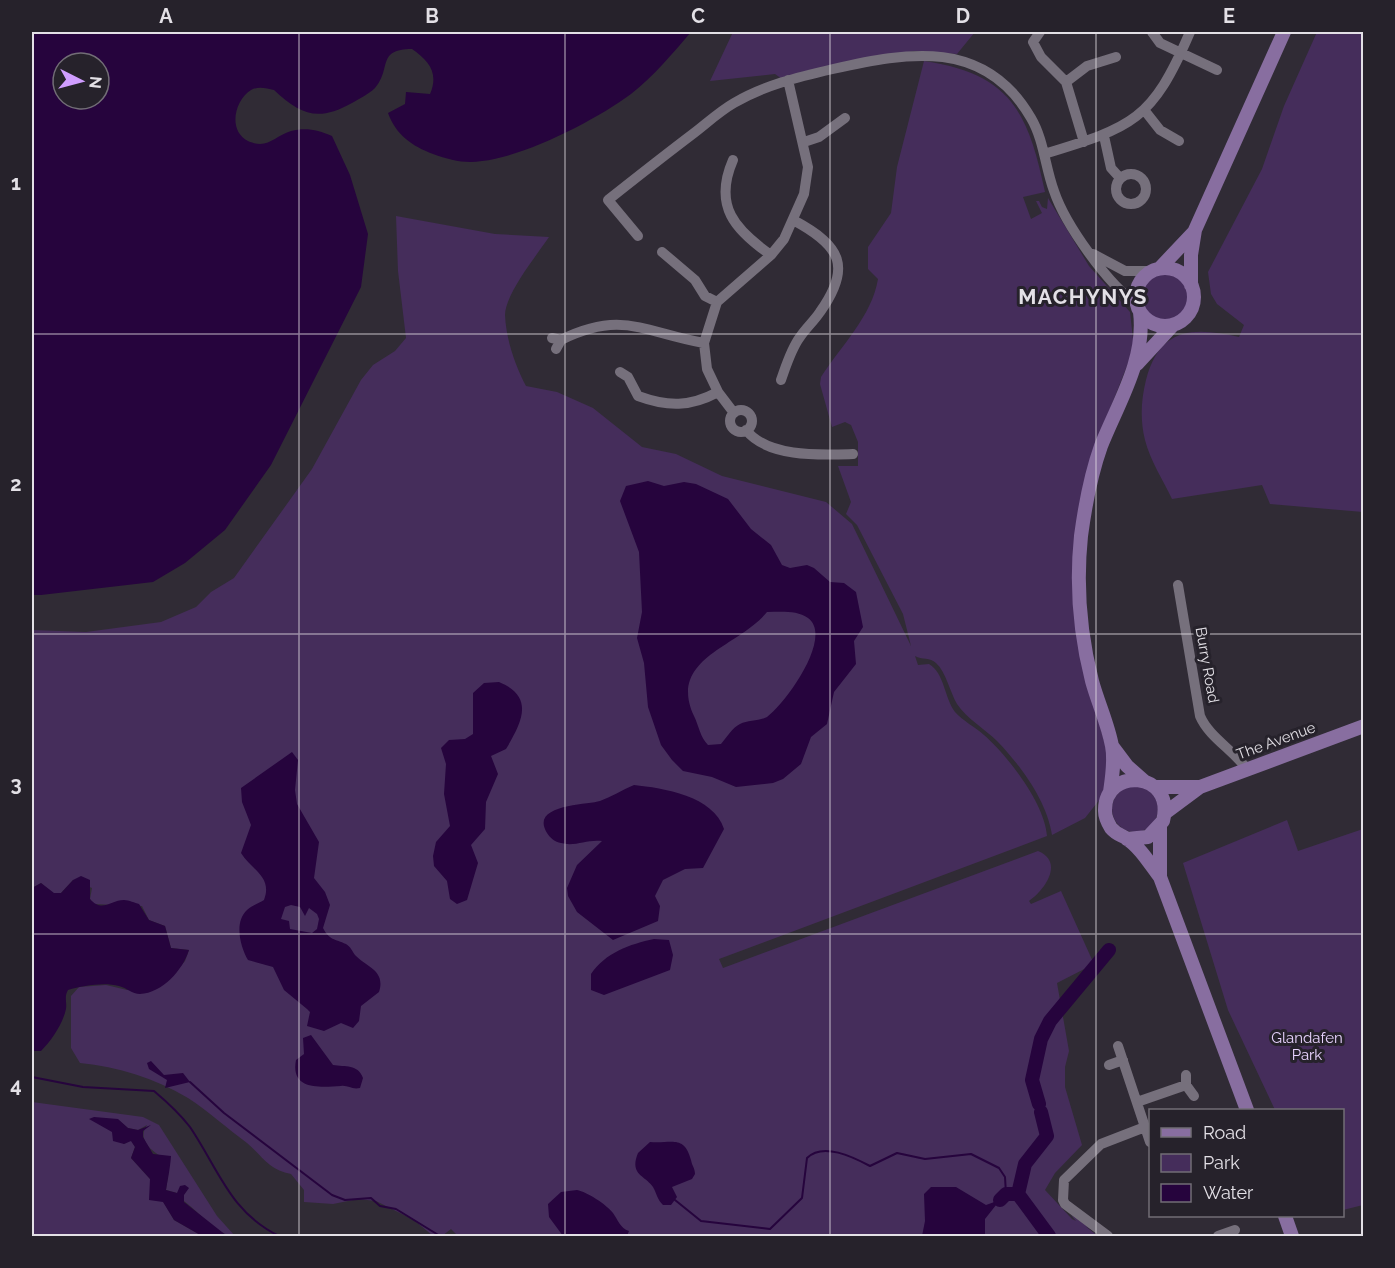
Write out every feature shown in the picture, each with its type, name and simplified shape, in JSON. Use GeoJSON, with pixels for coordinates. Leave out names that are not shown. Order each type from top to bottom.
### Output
{"type":"FeatureCollection","features":[{"type":"Feature","properties":{"kind":"main road"},"geometry":{"type":"LineString","coordinates":[[1135,365],[1192,309],[1194,301],[1191,285],[1191,255],[1195,230],[1284,32]]}},
{"type":"Feature","properties":{"kind":"main road"},"geometry":{"type":"LineString","coordinates":[[1195,230],[1138,286],[1141,331],[1135,365],[1100,449],[1089,491],[1082,535],[1079,585],[1083,639],[1092,681],[1112,746],[1110,792],[1106,803],[1107,820],[1115,832],[1127,838],[1160,877],[1247,1109]]}},
{"type":"Feature","properties":{"kind":"main road"},"geometry":{"type":"LineString","coordinates":[[1156,270],[1181,273],[1191,285]]}},
{"type":"Feature","properties":{"kind":"main road"},"geometry":{"type":"LineString","coordinates":[[1138,308],[1153,324],[1173,326]]}},
{"type":"Feature","properties":{"kind":"main road","name":"The Avenue"},"geometry":{"type":"LineString","coordinates":[[1165,813],[1200,787],[1364,726]]}},
{"type":"Feature","properties":{"kind":"main road"},"geometry":{"type":"LineString","coordinates":[[1112,746],[1127,766],[1150,784],[1163,798],[1165,813],[1160,827],[1160,877]]}},
{"type":"Feature","properties":{"kind":"main road"},"geometry":{"type":"LineString","coordinates":[[1110,792],[1124,781],[1150,784]]}},
{"type":"Feature","properties":{"kind":"main road","name":"The Avenue"},"geometry":{"type":"LineString","coordinates":[[1150,784],[1200,787]]}},
{"type":"Feature","properties":{"kind":"main road"},"geometry":{"type":"LineString","coordinates":[[1127,838],[1148,837],[1160,827]]}},
{"type":"Feature","properties":{"kind":"main road"},"geometry":{"type":"LineString","coordinates":[[1286,1217],[1292,1236]]}},
{"type":"Feature","properties":{"kind":"street"},"geometry":{"type":"LineString","coordinates":[[1040,32],[1033,42],[1035,50],[1065,82],[1084,142]]}},
{"type":"Feature","properties":{"kind":"street"},"geometry":{"type":"LineString","coordinates":[[1152,32],[1160,43],[1217,70]]}},
{"type":"Feature","properties":{"kind":"street"},"geometry":{"type":"LineString","coordinates":[[1044,154],[1104,136],[1145,111],[1158,95],[1190,32]]}},
{"type":"Feature","properties":{"kind":"street"},"geometry":{"type":"LineString","coordinates":[[641,239],[608,200],[732,104],[759,90],[788,80],[911,54],[957,60],[990,74],[1018,98],[1032,119],[1054,193],[1102,272],[1138,308]]}},
{"type":"Feature","properties":{"kind":"street"},"geometry":{"type":"LineString","coordinates":[[1065,82],[1087,66],[1116,57]]}},
{"type":"Feature","properties":{"kind":"street"},"geometry":{"type":"LineString","coordinates":[[788,80],[808,167],[804,194],[795,221],[771,255],[717,303],[704,344],[707,369],[718,392],[734,413],[732,425],[736,430],[746,430],[761,443],[783,450],[853,454]]}},
{"type":"Feature","properties":{"kind":"street"},"geometry":{"type":"LineString","coordinates":[[1145,111],[1160,130],[1179,141]]}},
{"type":"Feature","properties":{"kind":"street"},"geometry":{"type":"LineString","coordinates":[[804,142],[819,137],[848,116]]}},
{"type":"Feature","properties":{"kind":"street"},"geometry":{"type":"LineString","coordinates":[[1104,136],[1111,168],[1120,178]]}},
{"type":"Feature","properties":{"kind":"street"},"geometry":{"type":"LineString","coordinates":[[734,158],[727,177],[727,207],[734,224],[750,240],[771,255]]}},
{"type":"Feature","properties":{"kind":"street"},"geometry":{"type":"LineString","coordinates":[[779,383],[799,337],[820,312],[838,282],[840,264],[831,248],[813,231],[795,221]]}},
{"type":"Feature","properties":{"kind":"street"},"geometry":{"type":"LineString","coordinates":[[659,250],[695,280],[705,296],[717,303]]}},
{"type":"Feature","properties":{"kind":"street"},"geometry":{"type":"LineString","coordinates":[[1090,253],[1125,271],[1156,270]]}},
{"type":"Feature","properties":{"kind":"street"},"geometry":{"type":"LineString","coordinates":[[556,342],[585,328],[617,323],[704,344]]}},
{"type":"Feature","properties":{"kind":"street"},"geometry":{"type":"LineString","coordinates":[[628,372],[638,396],[653,402],[676,406],[698,402],[718,392]]}},
{"type":"Feature","properties":{"kind":"street","name":"Burry Road"},"geometry":{"type":"LineString","coordinates":[[1178,585],[1200,716],[1211,734],[1233,750],[1247,769]]}},
{"type":"Feature","properties":{"kind":"street"},"geometry":{"type":"LineString","coordinates":[[1118,1046],[1149,1138]]}},
{"type":"Feature","properties":{"kind":"street"},"geometry":{"type":"LineString","coordinates":[[1109,1065],[1123,1060]]}},
{"type":"Feature","properties":{"kind":"street"},"geometry":{"type":"LineString","coordinates":[[1137,1102],[1186,1080],[1194,1096]]}},
{"type":"Feature","properties":{"kind":"street"},"geometry":{"type":"LineString","coordinates":[[1108,1236],[1065,1204],[1063,1200],[1064,1179],[1101,1144],[1146,1127]]}},
{"type":"Feature","properties":{"kind":"street"},"geometry":{"type":"LineString","coordinates":[[1218,1236],[1235,1230]]}},
{"type":"Feature","properties":{"kind":"green space"},"geometry":{"type":"Polygon","coordinates":[[[733,32],[975,32],[957,54],[914,51],[782,79],[775,74],[710,81],[733,32]]]}},
{"type":"Feature","properties":{"kind":"green space"},"geometry":{"type":"Polygon","coordinates":[[[1317,32],[1363,32],[1363,512],[1270,504],[1262,485],[1172,499],[1153,462],[1145,440],[1142,410],[1146,380],[1152,363],[1169,340],[1193,332],[1239,337],[1244,325],[1217,304],[1211,294],[1208,272],[1262,169],[1284,106],[1317,32]]]}},
{"type":"Feature","properties":{"kind":"green space"},"geometry":{"type":"Polygon","coordinates":[[[924,61],[953,67],[977,76],[996,87],[1011,101],[1031,140],[1045,192],[1023,197],[1031,219],[1042,213],[1036,201],[1047,209],[1048,198],[1089,266],[1130,312],[1134,348],[1097,442],[1080,509],[1085,674],[1109,758],[1104,794],[1085,818],[1052,835],[1039,797],[1015,761],[997,741],[961,709],[954,699],[943,672],[936,663],[915,656],[918,665],[929,664],[934,668],[955,712],[994,744],[1024,781],[1040,810],[1047,836],[719,959],[723,968],[1038,851],[1046,856],[1051,869],[1046,884],[1029,901],[1031,904],[1061,891],[1094,964],[1057,983],[1069,1051],[1065,1067],[1065,1087],[1082,1145],[1055,1173],[1045,1190],[1072,1219],[1076,1221],[1071,1215],[1103,1236],[1085,1226],[1098,1236],[458,1236],[451,1229],[442,1236],[433,1236],[414,1220],[376,1201],[358,1199],[333,1204],[304,1202],[304,1190],[291,1174],[277,1170],[247,1143],[188,1098],[136,1074],[80,1063],[71,1048],[71,996],[79,987],[106,985],[127,990],[179,968],[185,961],[189,950],[171,948],[165,926],[149,920],[142,906],[94,904],[90,899],[92,888],[73,880],[61,893],[54,894],[41,883],[32,888],[32,630],[86,632],[161,622],[196,607],[211,592],[234,578],[312,469],[361,380],[373,365],[395,351],[406,338],[398,271],[396,216],[495,234],[549,237],[516,286],[506,306],[507,333],[526,386],[557,392],[593,408],[642,447],[676,454],[722,476],[826,502],[852,524],[911,646],[903,614],[857,525],[846,514],[851,502],[838,466],[858,466],[858,442],[851,425],[845,422],[832,427],[820,384],[821,377],[863,318],[875,293],[878,279],[868,269],[868,247],[891,213],[897,167],[924,61]]]}},
{"type":"Feature","properties":{"kind":"green space"},"geometry":{"type":"Polygon","coordinates":[[[1160,272],[1170,272],[1183,279],[1190,292],[1190,302],[1183,315],[1170,322],[1160,322],[1151,318],[1144,311],[1140,302],[1140,292],[1144,283],[1151,276],[1160,272]]]}},
{"type":"Feature","properties":{"kind":"green space"},"geometry":{"type":"Polygon","coordinates":[[[1135,786],[1151,793],[1158,809],[1151,825],[1135,832],[1119,825],[1112,809],[1119,793],[1135,786]]]}},
{"type":"Feature","properties":{"kind":"green space","name":"Glandafen Park"},"geometry":{"type":"Polygon","coordinates":[[[1287,820],[1298,851],[1363,829],[1363,1205],[1344,1210],[1344,1109],[1275,1109],[1228,1010],[1183,863],[1287,820]]]}},
{"type":"Feature","properties":{"kind":"green space"},"geometry":{"type":"Polygon","coordinates":[[[32,1102],[143,1117],[159,1125],[217,1216],[235,1236],[228,1235],[208,1223],[184,1201],[184,1195],[166,1190],[170,1161],[149,1147],[144,1137],[147,1125],[138,1130],[128,1128],[118,1120],[112,1132],[124,1144],[131,1140],[135,1147],[131,1158],[150,1179],[174,1220],[202,1236],[32,1236],[32,1102]]]}},
{"type":"Feature","properties":{"kind":"water"},"geometry":{"type":"Polygon","coordinates":[[[32,32],[691,32],[647,80],[631,94],[599,115],[519,152],[482,161],[457,161],[433,154],[412,143],[395,128],[388,113],[405,104],[406,92],[430,94],[433,87],[431,68],[412,49],[393,52],[386,61],[383,74],[375,88],[340,109],[319,114],[310,113],[293,105],[274,90],[268,89],[254,89],[245,95],[237,108],[236,123],[242,136],[248,141],[266,143],[285,133],[302,129],[332,136],[350,175],[368,234],[361,287],[271,465],[225,530],[185,563],[153,582],[32,595],[32,32]]]}},
{"type":"Feature","properties":{"kind":"water"},"geometry":{"type":"Polygon","coordinates":[[[648,481],[664,486],[684,482],[696,484],[728,499],[751,529],[771,545],[782,565],[790,568],[807,565],[830,582],[844,583],[856,592],[863,627],[854,641],[856,664],[834,692],[827,724],[811,737],[801,764],[783,779],[773,783],[736,787],[712,777],[683,771],[661,745],[648,707],[644,663],[637,638],[642,612],[639,552],[620,501],[626,486],[648,481]],[[767,612],[755,624],[710,655],[698,667],[690,680],[688,696],[701,735],[708,745],[721,744],[740,724],[767,717],[785,699],[804,670],[815,640],[814,627],[804,615],[767,612]]]}},
{"type":"Feature","properties":{"kind":"water"},"geometry":{"type":"Polygon","coordinates":[[[499,682],[518,695],[522,711],[517,729],[506,749],[491,756],[498,774],[486,802],[485,829],[471,845],[478,863],[467,900],[457,904],[450,899],[447,881],[434,866],[433,856],[436,842],[450,826],[444,794],[446,764],[441,748],[449,740],[465,739],[473,734],[473,693],[484,683],[499,682]]]}},
{"type":"Feature","properties":{"kind":"water"},"geometry":{"type":"Polygon","coordinates":[[[292,752],[298,760],[295,790],[297,804],[319,842],[314,878],[325,892],[330,905],[323,928],[330,937],[348,945],[380,979],[379,992],[361,1006],[359,1021],[353,1028],[341,1023],[324,1031],[307,1026],[310,1012],[284,990],[273,967],[248,960],[245,954],[239,927],[247,910],[264,900],[266,885],[260,874],[241,853],[251,825],[242,802],[241,788],[292,752]],[[291,905],[285,907],[281,919],[289,921],[290,929],[312,933],[317,929],[319,919],[317,914],[309,908],[305,916],[300,907],[291,905]]]}},
{"type":"Feature","properties":{"kind":"water"},"geometry":{"type":"Polygon","coordinates":[[[634,785],[659,788],[699,801],[710,809],[724,829],[703,868],[685,869],[663,880],[655,896],[660,906],[658,921],[613,940],[577,912],[568,896],[567,888],[577,865],[602,841],[571,844],[559,842],[548,835],[544,823],[546,816],[553,811],[600,801],[634,785]]]}},
{"type":"Feature","properties":{"kind":"water"},"geometry":{"type":"Polygon","coordinates":[[[81,876],[90,880],[90,899],[94,903],[107,905],[124,900],[139,904],[149,920],[165,926],[171,948],[189,950],[177,972],[164,985],[148,993],[137,994],[119,986],[106,984],[68,990],[65,1014],[56,1031],[41,1051],[32,1051],[32,888],[41,883],[54,893],[61,893],[73,880],[81,876]]]}},
{"type":"Feature","properties":{"kind":"water"},"geometry":{"type":"Polygon","coordinates":[[[654,939],[669,940],[673,955],[670,970],[604,995],[591,990],[591,974],[603,960],[627,947],[654,939]]]}},
{"type":"Feature","properties":{"kind":"water"},"geometry":{"type":"Polygon","coordinates":[[[311,1035],[333,1065],[358,1070],[363,1078],[360,1088],[325,1087],[302,1082],[295,1070],[296,1060],[304,1054],[303,1038],[311,1035]]]}},
{"type":"Feature","properties":{"kind":"water"},"geometry":{"type":"Polygon","coordinates":[[[151,1061],[164,1075],[183,1073],[190,1082],[165,1088],[167,1080],[149,1069],[147,1063],[151,1061]]]}},
{"type":"Feature","properties":{"kind":"water"},"geometry":{"type":"Polygon","coordinates":[[[94,1117],[118,1119],[128,1128],[138,1130],[151,1125],[143,1131],[143,1137],[153,1154],[171,1156],[166,1190],[177,1193],[180,1186],[185,1185],[189,1188],[184,1195],[184,1202],[227,1236],[202,1236],[174,1220],[163,1202],[149,1200],[150,1179],[131,1158],[135,1147],[131,1141],[124,1144],[113,1141],[112,1132],[89,1119],[94,1117]]]}},
{"type":"Feature","properties":{"kind":"water"},"geometry":{"type":"Polygon","coordinates":[[[650,1142],[676,1142],[685,1146],[694,1169],[695,1174],[692,1179],[672,1187],[677,1197],[671,1205],[663,1205],[653,1187],[639,1174],[635,1166],[638,1153],[650,1142]]]}},
{"type":"Feature","properties":{"kind":"water"},"geometry":{"type":"Polygon","coordinates":[[[931,1187],[956,1187],[986,1205],[1000,1200],[985,1219],[985,1236],[922,1236],[925,1221],[924,1194],[931,1187]]]}},
{"type":"Feature","properties":{"kind":"water"},"geometry":{"type":"Polygon","coordinates":[[[577,1190],[601,1202],[610,1210],[621,1226],[629,1231],[627,1236],[563,1236],[549,1217],[548,1204],[561,1192],[577,1190]]]}},
{"type":"Feature","properties":{"kind":"waterway"},"geometry":{"type":"LineString","coordinates":[[1039,1104],[1032,1080],[1041,1039],[1050,1021],[1109,950]]}},
{"type":"Feature","properties":{"kind":"waterway"},"geometry":{"type":"LineString","coordinates":[[32,1077],[83,1087],[154,1091],[190,1127],[237,1202],[262,1226],[279,1236]]}},
{"type":"Feature","properties":{"kind":"waterway"},"geometry":{"type":"LineString","coordinates":[[190,1082],[224,1113],[332,1195],[345,1200],[371,1198],[380,1206],[396,1209],[440,1236]]}},
{"type":"Feature","properties":{"kind":"waterway"},"geometry":{"type":"LineString","coordinates":[[1000,1200],[1006,1194],[1018,1194],[1025,1164],[1047,1136],[1041,1112]]}},
{"type":"Feature","properties":{"kind":"waterway"},"geometry":{"type":"LineString","coordinates":[[675,1200],[701,1221],[770,1229],[802,1198],[807,1158],[821,1151],[838,1153],[870,1166],[897,1153],[925,1159],[971,1154],[999,1168],[1005,1177],[1006,1194]]}},
{"type":"Feature","properties":{"kind":"waterway"},"geometry":{"type":"LineString","coordinates":[[1018,1194],[1049,1236]]}},
{"type":"Feature","properties":{"kind":"district","name":"MACHYNYS"},"geometry":{"type":"Point","coordinates":[1083,297]}}]}
